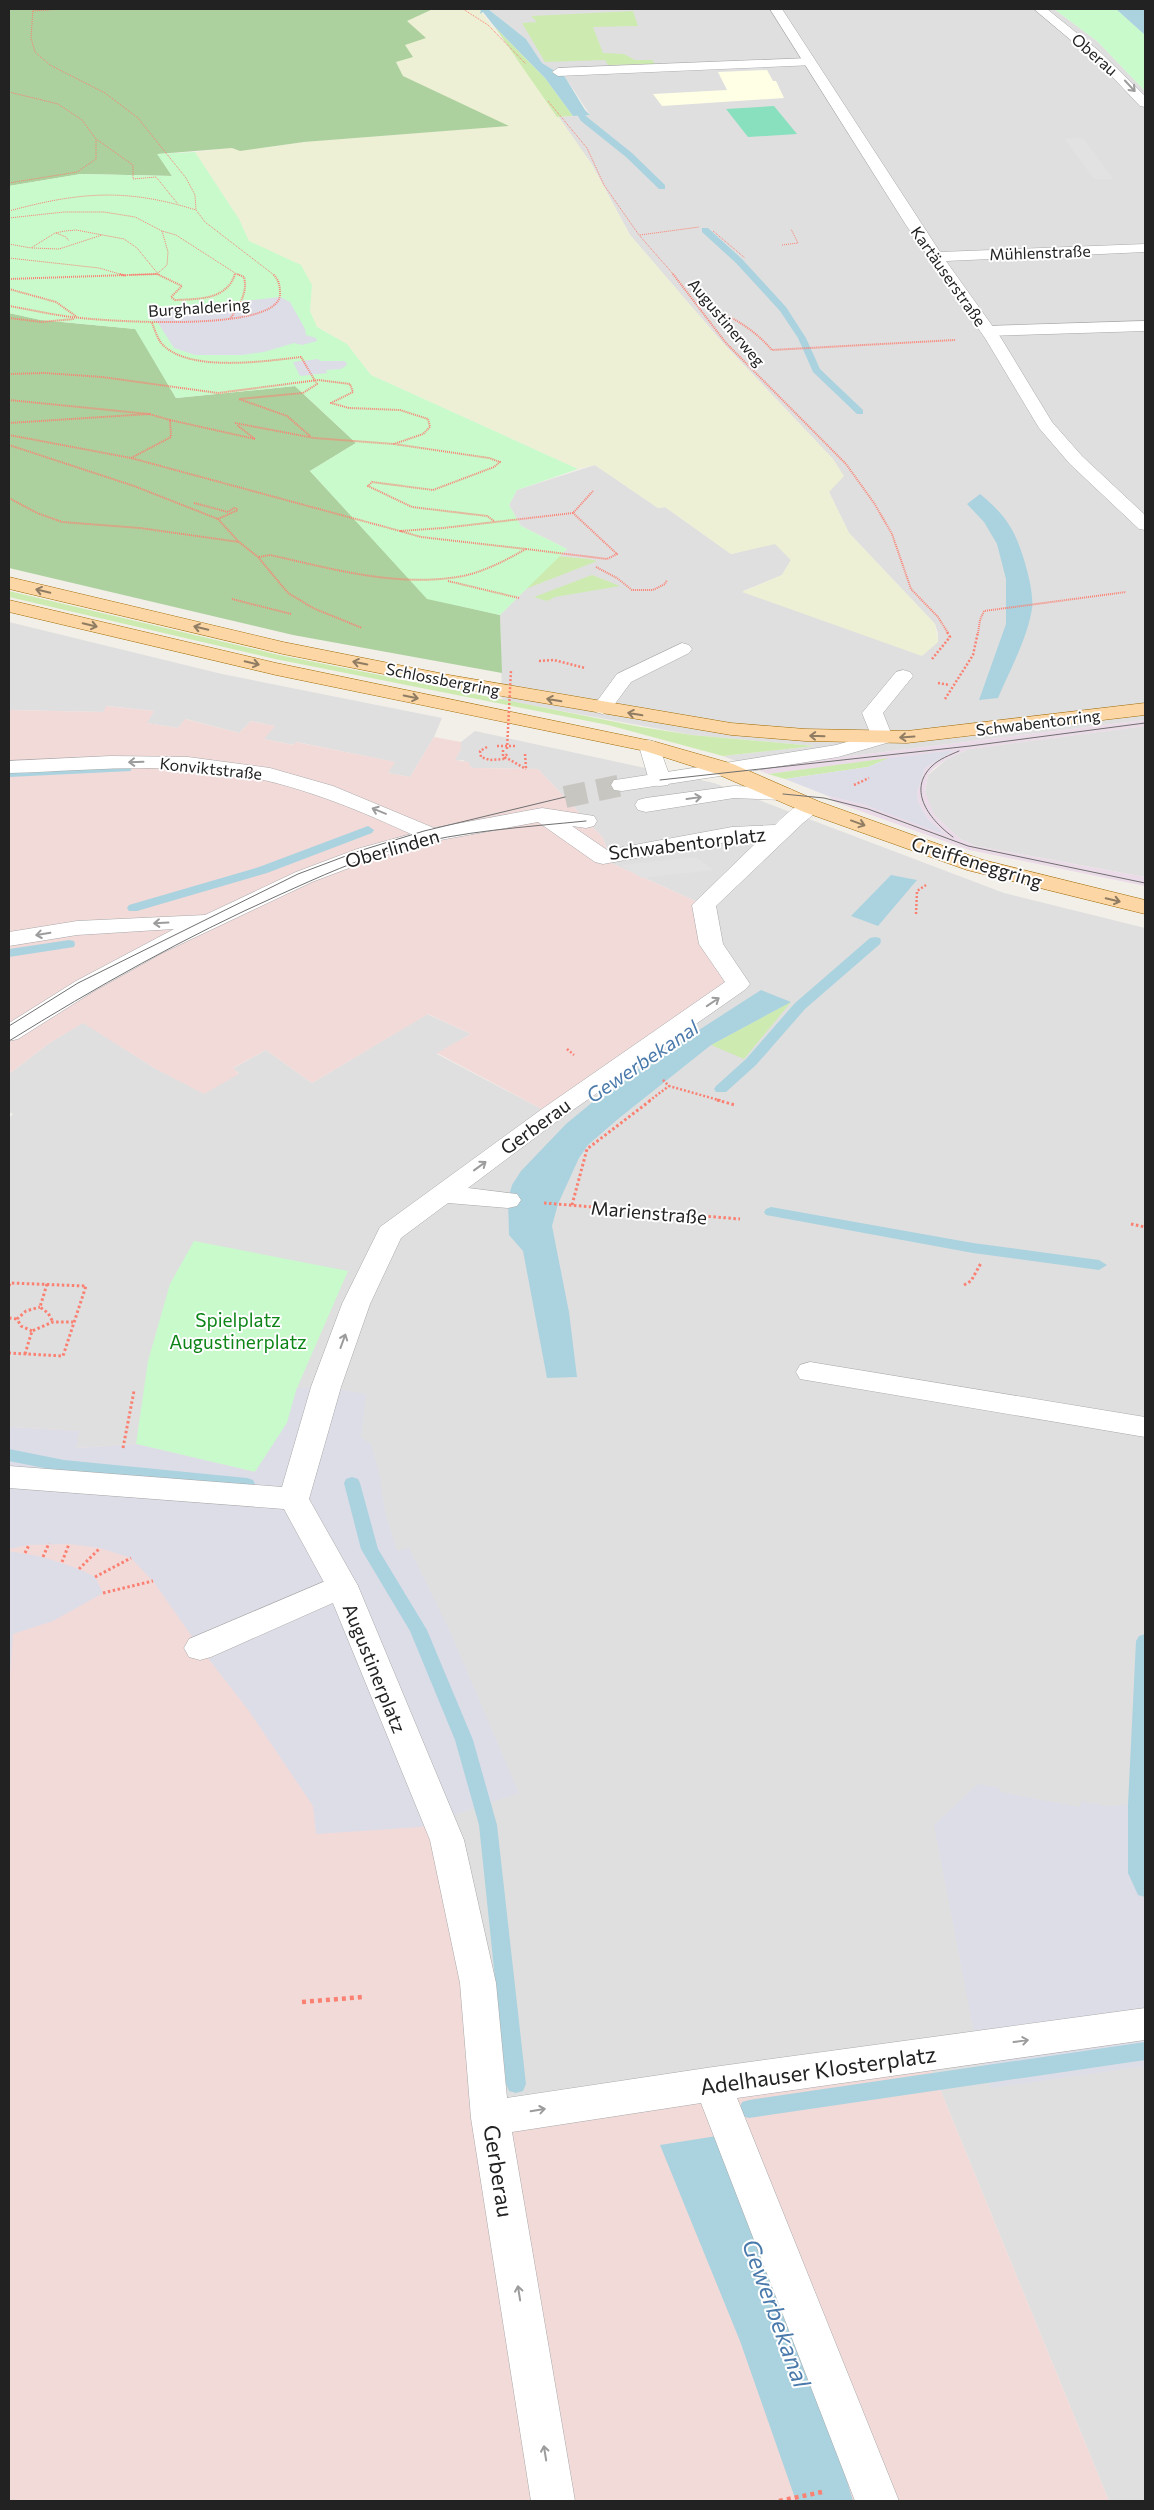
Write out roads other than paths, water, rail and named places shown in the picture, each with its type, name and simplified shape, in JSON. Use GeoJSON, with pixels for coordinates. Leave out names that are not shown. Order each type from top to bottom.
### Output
{"type":"FeatureCollection","features":[{"type":"Feature","properties":{"kind":"main road","name":"Schlossbergring"},"geometry":{"type":"LineString","coordinates":[[9,583],[283,648],[449,682],[731,729],[883,738]]}},
{"type":"Feature","properties":{"kind":"main road","name":"Schlossbergring"},"geometry":{"type":"LineString","coordinates":[[9,606],[276,669],[649,746],[725,770]]}},
{"type":"Feature","properties":{"kind":"main road","name":"Schwabentorring"},"geometry":{"type":"LineString","coordinates":[[883,738],[930,735],[1145,708]]}},
{"type":"Feature","properties":{"kind":"main road"},"geometry":{"type":"LineString","coordinates":[[725,770],[812,807]]}},
{"type":"Feature","properties":{"kind":"main road","name":"Greiffeneggring"},"geometry":{"type":"LineString","coordinates":[[812,807],[975,865],[1145,908]]}},
{"type":"Feature","properties":{"kind":"street","name":"Kartäuserstraße"},"geometry":{"type":"LineString","coordinates":[[776,9],[936,257],[991,334],[1045,424],[1076,460],[1145,525]]}},
{"type":"Feature","properties":{"kind":"street","name":"Oberau"},"geometry":{"type":"LineString","coordinates":[[1040,9],[1092,50],[1145,103]]}},
{"type":"Feature","properties":{"kind":"street"},"geometry":{"type":"LineString","coordinates":[[558,72],[810,62]]}},
{"type":"Feature","properties":{"kind":"street","name":"Mühlenstraße"},"geometry":{"type":"LineString","coordinates":[[936,257],[1145,248]]}},
{"type":"Feature","properties":{"kind":"street"},"geometry":{"type":"LineString","coordinates":[[991,334],[1145,326]]}},
{"type":"Feature","properties":{"kind":"street"},"geometry":{"type":"LineString","coordinates":[[602,708],[624,678],[682,649]]}},
{"type":"Feature","properties":{"kind":"street"},"geometry":{"type":"LineString","coordinates":[[622,785],[838,751],[883,738],[872,712],[903,676]]}},
{"type":"Feature","properties":{"kind":"street"},"geometry":{"type":"LineString","coordinates":[[649,746],[660,780]]}},
{"type":"Feature","properties":{"kind":"street","name":"Konviktstraße"},"geometry":{"type":"LineString","coordinates":[[9,767],[145,762],[213,765],[261,773],[322,788],[432,835]]}},
{"type":"Feature","properties":{"kind":"street"},"geometry":{"type":"LineString","coordinates":[[646,805],[734,792],[783,794]]}},
{"type":"Feature","properties":{"kind":"street"},"geometry":{"type":"LineString","coordinates":[[542,815],[565,796]]}},
{"type":"Feature","properties":{"kind":"street","name":"Schwabentorplatz"},"geometry":{"type":"LineString","coordinates":[[734,877],[782,831],[812,807]]}},
{"type":"Feature","properties":{"kind":"street","name":"Oberlinden"},"geometry":{"type":"LineString","coordinates":[[9,1034],[85,986],[154,948],[209,924],[304,877],[365,854],[432,835],[542,815],[586,821]]}},
{"type":"Feature","properties":{"kind":"street","name":"Schwabentorplatz"},"geometry":{"type":"LineString","coordinates":[[542,815],[552,824],[603,856],[732,834],[782,831]]}},
{"type":"Feature","properties":{"kind":"street","name":"Gerberau"},"geometry":{"type":"LineString","coordinates":[[294,1499],[326,1387],[356,1304],[390,1232],[614,1069],[738,984],[711,944],[704,905],[734,877]]}},
{"type":"Feature","properties":{"kind":"street"},"geometry":{"type":"LineString","coordinates":[[9,939],[76,928],[201,921],[209,924]]}},
{"type":"Feature","properties":{"kind":"street"},"geometry":{"type":"LineString","coordinates":[[440,1194],[508,1200]]}},
{"type":"Feature","properties":{"kind":"street"},"geometry":{"type":"LineString","coordinates":[[810,1372],[1145,1427]]}},
{"type":"Feature","properties":{"kind":"street"},"geometry":{"type":"LineString","coordinates":[[9,1477],[294,1499]]}},
{"type":"Feature","properties":{"kind":"street","name":"Augustinerplatz"},"geometry":{"type":"LineString","coordinates":[[294,1499],[342,1586],[447,1840]]}},
{"type":"Feature","properties":{"kind":"street"},"geometry":{"type":"LineString","coordinates":[[200,1648],[342,1586]]}},
{"type":"Feature","properties":{"kind":"street","name":"Gerberau"},"geometry":{"type":"LineString","coordinates":[[447,1840],[478,1983],[490,2118],[553,2501]]}},
{"type":"Feature","properties":{"kind":"street","name":"Adelhauser Klosterplatz"},"geometry":{"type":"LineString","coordinates":[[490,2118],[713,2084],[976,2038],[1145,2024]]}},
{"type":"Feature","properties":{"kind":"street"},"geometry":{"type":"LineString","coordinates":[[713,2084],[877,2501]]}},
{"type":"Feature","properties":{"kind":"water"},"geometry":{"type":"Polygon","coordinates":[[[481,9],[488,9],[526,39],[542,63],[565,77],[590,115],[573,116],[545,78],[494,26],[483,12],[480,14],[481,9]]]}},
{"type":"Feature","properties":{"kind":"water"},"geometry":{"type":"Polygon","coordinates":[[[1116,9],[1145,9],[1145,35],[1116,9]]]}},
{"type":"Feature","properties":{"kind":"water"},"geometry":{"type":"Polygon","coordinates":[[[980,494],[1001,514],[1015,535],[1026,568],[1031,591],[1032,609],[1018,654],[998,698],[979,700],[1006,624],[1006,579],[997,544],[984,522],[967,504],[980,494]]]}},
{"type":"Feature","properties":{"kind":"water"},"geometry":{"type":"Polygon","coordinates":[[[891,875],[917,880],[878,926],[851,916],[891,875]]]}},
{"type":"Feature","properties":{"kind":"water"},"geometry":{"type":"Polygon","coordinates":[[[761,990],[791,1002],[711,1045],[618,1119],[588,1145],[579,1158],[558,1204],[552,1226],[569,1312],[577,1377],[547,1378],[523,1251],[509,1235],[508,1200],[512,1185],[521,1171],[566,1124],[612,1086],[761,990]]]}},
{"type":"Feature","properties":{"kind":"water","name":"Gewerbekanal"},"geometry":{"type":"Polygon","coordinates":[[[723,2135],[844,2471],[853,2501],[796,2501],[740,2341],[660,2145],[723,2135]]]}},
{"type":"Feature","properties":{"kind":"waterway"},"geometry":{"type":"LineString","coordinates":[[570,101],[584,119],[629,155],[662,187]]}},
{"type":"Feature","properties":{"kind":"waterway"},"geometry":{"type":"LineString","coordinates":[[705,230],[739,261],[783,309],[802,338],[816,370],[860,412]]}},
{"type":"Feature","properties":{"kind":"waterway"},"geometry":{"type":"LineString","coordinates":[[9,774],[127,769]]}},
{"type":"Feature","properties":{"kind":"waterway"},"geometry":{"type":"LineString","coordinates":[[133,908],[263,870],[368,830]]}},
{"type":"Feature","properties":{"kind":"waterway"},"geometry":{"type":"LineString","coordinates":[[721,1089],[751,1062],[800,1006],[875,941]]}},
{"type":"Feature","properties":{"kind":"waterway"},"geometry":{"type":"LineString","coordinates":[[9,953],[69,944]]}},
{"type":"Feature","properties":{"kind":"waterway"},"geometry":{"type":"LineString","coordinates":[[771,1212],[973,1248],[1099,1265]]}},
{"type":"Feature","properties":{"kind":"waterway"},"geometry":{"type":"LineString","coordinates":[[9,1455],[64,1466],[247,1484]]}},
{"type":"Feature","properties":{"kind":"waterway"},"geometry":{"type":"LineString","coordinates":[[352,1483],[370,1549],[418,1630],[464,1740],[488,1825],[516,2084]]}},
{"type":"Feature","properties":{"kind":"waterway"},"geometry":{"type":"LineString","coordinates":[[1145,1641],[1137,1805],[1138,1873],[1145,1889]]}},
{"type":"Feature","properties":{"kind":"waterway"},"geometry":{"type":"LineString","coordinates":[[749,2109],[1145,2051]]}},
{"type":"Feature","properties":{"kind":"tunnel"},"geometry":{"type":"LineString","coordinates":[[565,797],[622,785]]}},
{"type":"Feature","properties":{"kind":"tram line"},"geometry":{"type":"LineString","coordinates":[[660,780],[970,746],[1145,723]]}},
{"type":"Feature","properties":{"kind":"tram line"},"geometry":{"type":"LineString","coordinates":[[953,837],[937,823],[924,805],[921,785],[932,766],[941,759],[959,751]]}},
{"type":"Feature","properties":{"kind":"tram line"},"geometry":{"type":"LineString","coordinates":[[783,794],[824,798],[868,809],[968,846],[1145,883]]}},
{"type":"Feature","properties":{"kind":"tram line"},"geometry":{"type":"LineString","coordinates":[[9,1026],[78,983],[298,874],[359,851],[424,831],[565,797]]}},
{"type":"Feature","properties":{"kind":"tram line"},"geometry":{"type":"LineString","coordinates":[[9,1041],[75,1001],[175,945],[309,881],[355,862],[386,851],[447,837],[494,830],[586,821]]}},
{"type":"Feature","properties":{"kind":"park label","name":"Spielplatz Augustinerplatz"},"geometry":{"type":"Point","coordinates":[238,1330]}}]}
